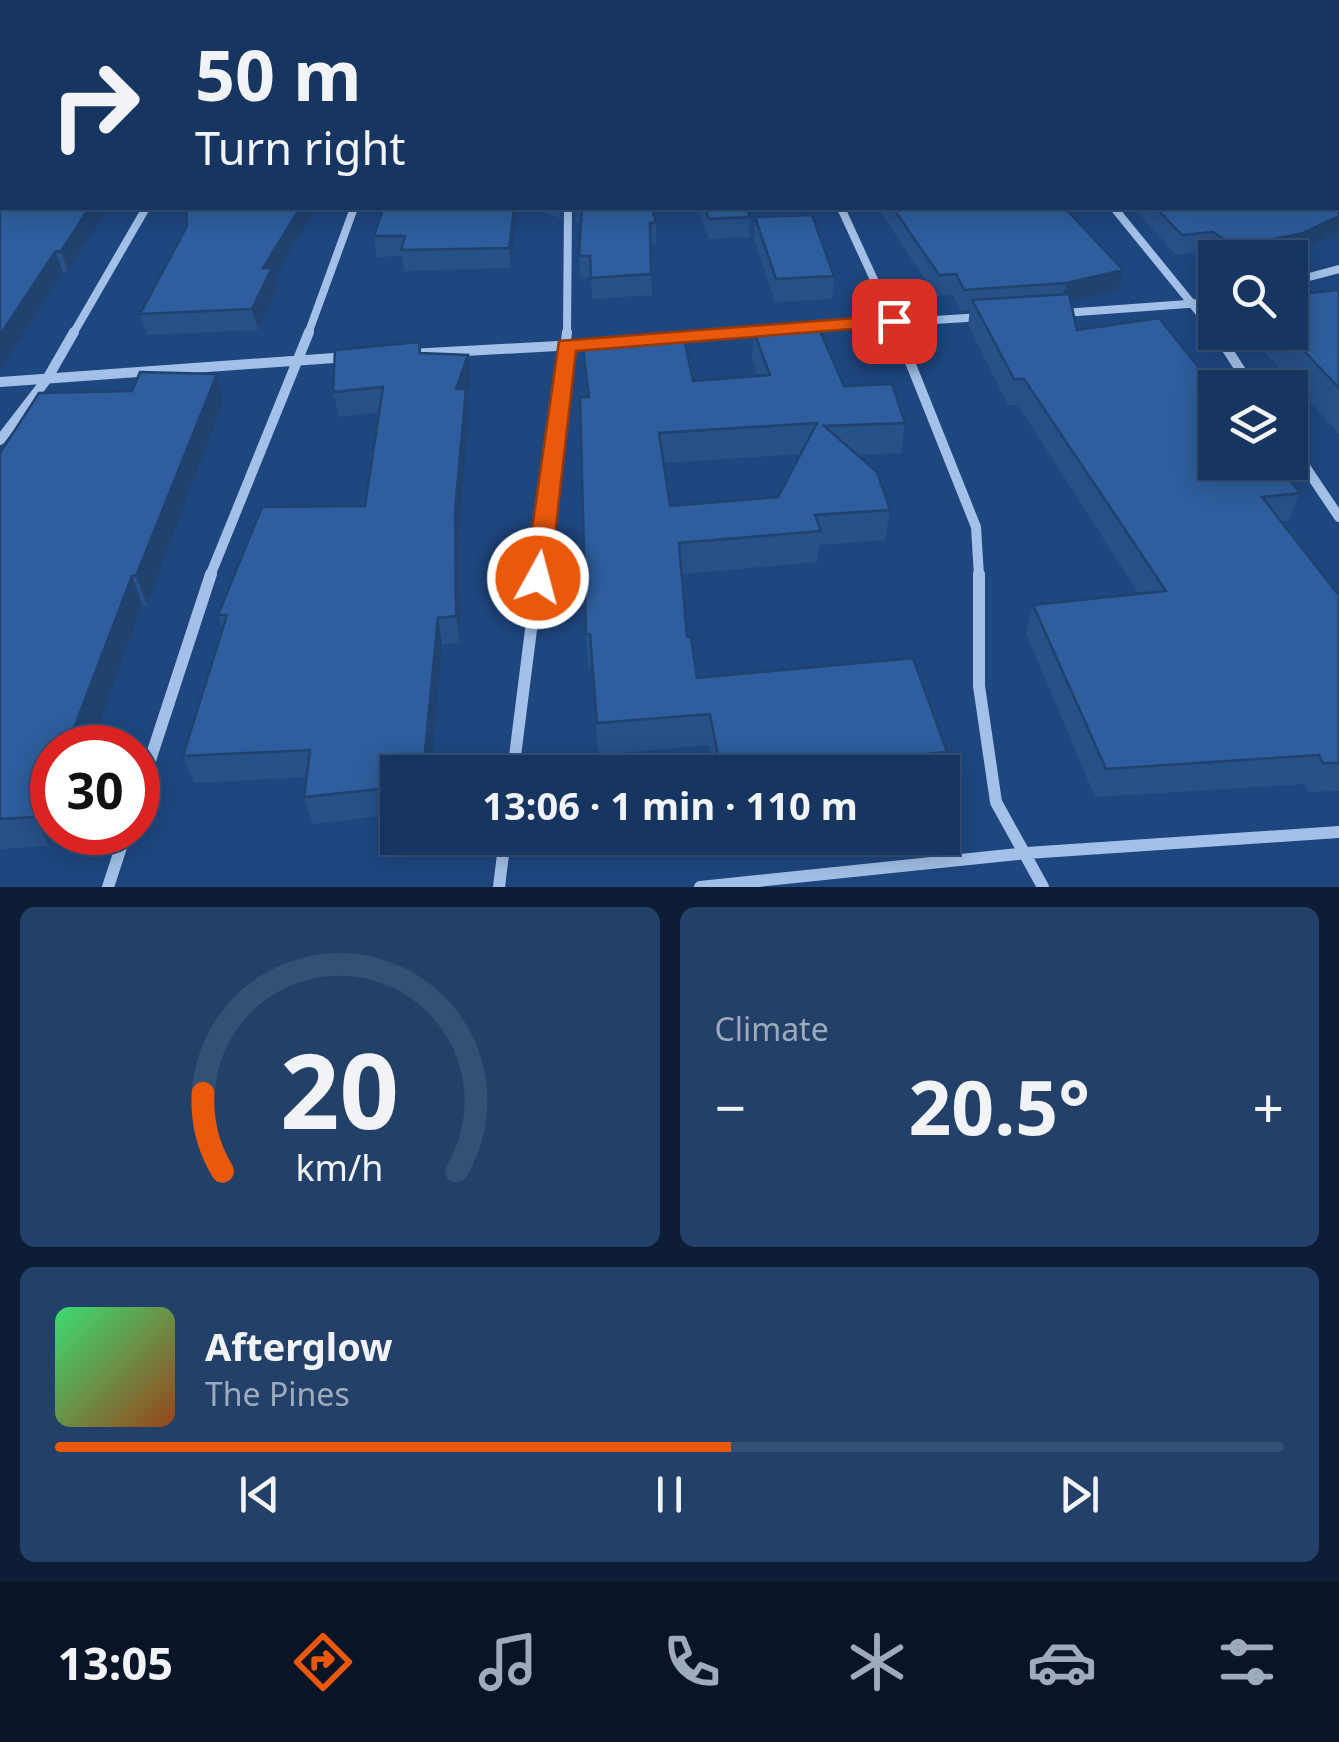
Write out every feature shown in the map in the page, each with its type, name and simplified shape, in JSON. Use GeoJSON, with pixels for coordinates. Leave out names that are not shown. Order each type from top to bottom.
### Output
{"type":"FeatureCollection","features":[{"type":"Feature","properties":{"kind":"street"},"geometry":{"type":"LineString","coordinates":[[0,440],[47,378],[145,210]]}},
{"type":"Feature","properties":{"kind":"street"},"geometry":{"type":"LineString","coordinates":[[160,729],[214,563],[299,360],[353,210]]}},
{"type":"Feature","properties":{"kind":"street"},"geometry":{"type":"LineString","coordinates":[[516,755],[566,346],[568,210]]}},
{"type":"Feature","properties":{"kind":"street"},"geometry":{"type":"LineString","coordinates":[[841,210],[894,321],[976,527],[982,615],[979,686],[987,755],[996,802],[1043,887]]}},
{"type":"Feature","properties":{"kind":"street"},"geometry":{"type":"LineString","coordinates":[[1116,210],[1198,306]]}},
{"type":"Feature","properties":{"kind":"street"},"geometry":{"type":"LineString","coordinates":[[1308,278],[1338,271]]}},
{"type":"Feature","properties":{"kind":"street"},"geometry":{"type":"LineString","coordinates":[[1046,314],[1198,306]]}},
{"type":"Feature","properties":{"kind":"street"},"geometry":{"type":"LineString","coordinates":[[663,338],[989,316]]}},
{"type":"Feature","properties":{"kind":"street"},"geometry":{"type":"LineString","coordinates":[[394,355],[605,343]]}},
{"type":"Feature","properties":{"kind":"street"},"geometry":{"type":"LineString","coordinates":[[0,382],[356,357]]}},
{"type":"Feature","properties":{"kind":"street"},"geometry":{"type":"LineString","coordinates":[[1308,471],[1339,517]]}},
{"type":"Feature","properties":{"kind":"street"},"geometry":{"type":"LineString","coordinates":[[700,887],[1028,854],[1339,832]]}},
{"type":"Feature","properties":{"kind":"street"},"geometry":{"type":"LineString","coordinates":[[108,887],[118,855]]}},
{"type":"Feature","properties":{"kind":"street"},"geometry":{"type":"LineString","coordinates":[[499,887],[503,855]]}},
{"type":"Feature","properties":{"kind":"building"},"geometry":{"type":"Polygon","coordinates":[[[0,210],[88,210],[61,251],[55,252],[0,335],[0,210]]]}},
{"type":"Feature","properties":{"kind":"building"},"geometry":{"type":"Polygon","coordinates":[[[186,210],[299,210],[263,268],[272,268],[252,309],[140,314],[187,226],[186,210]]]}},
{"type":"Feature","properties":{"kind":"building"},"geometry":{"type":"Polygon","coordinates":[[[382,210],[514,210],[509,248],[401,250],[405,236],[374,236],[382,210]]]}},
{"type":"Feature","properties":{"kind":"building"},"geometry":{"type":"Polygon","coordinates":[[[582,210],[653,210],[656,222],[650,223],[651,274],[591,278],[590,256],[579,256],[582,210]]]}},
{"type":"Feature","properties":{"kind":"building"},"geometry":{"type":"Polygon","coordinates":[[[706,210],[747,210],[750,217],[709,219],[706,210]]]}},
{"type":"Feature","properties":{"kind":"building"},"geometry":{"type":"Polygon","coordinates":[[[894,210],[1067,210],[1123,270],[1066,283],[964,290],[956,274],[939,275],[894,210]]]}},
{"type":"Feature","properties":{"kind":"building"},"geometry":{"type":"Polygon","coordinates":[[[1158,210],[1339,210],[1339,216],[1303,233],[1270,240],[1225,240],[1213,232],[1182,235],[1158,210]]]}},
{"type":"Feature","properties":{"kind":"building"},"geometry":{"type":"Polygon","coordinates":[[[812,215],[834,276],[776,279],[755,217],[812,215]]]}},
{"type":"Feature","properties":{"kind":"building"},"geometry":{"type":"Polygon","coordinates":[[[1339,290],[1339,388],[1303,350],[1308,350],[1308,293],[1339,290]]]}},
{"type":"Feature","properties":{"kind":"building"},"geometry":{"type":"Polygon","coordinates":[[[1069,294],[1077,330],[1159,318],[1201,370],[1198,480],[1290,480],[1300,493],[1262,497],[1339,593],[1339,763],[1323,763],[1319,755],[1106,769],[1033,605],[1166,591],[1024,379],[1014,379],[972,300],[1069,294]]]}},
{"type":"Feature","properties":{"kind":"building"},"geometry":{"type":"Polygon","coordinates":[[[818,327],[844,386],[892,384],[905,423],[824,426],[877,472],[890,510],[815,515],[821,531],[679,543],[687,637],[691,637],[697,678],[913,658],[947,752],[718,755],[710,714],[597,723],[590,634],[586,634],[580,397],[589,397],[582,340],[683,334],[693,381],[770,375],[754,332],[818,327]],[[817,423],[659,433],[670,506],[778,497],[817,423]]]}},
{"type":"Feature","properties":{"kind":"building"},"geometry":{"type":"Polygon","coordinates":[[[419,342],[420,353],[468,355],[456,389],[466,389],[455,511],[456,616],[438,618],[425,755],[380,755],[380,789],[304,797],[310,750],[183,756],[227,615],[218,615],[262,507],[365,506],[383,387],[333,392],[335,350],[419,342]]]}},
{"type":"Feature","properties":{"kind":"building"},"geometry":{"type":"Polygon","coordinates":[[[140,372],[217,374],[136,576],[132,576],[75,725],[30,725],[30,817],[0,819],[0,453],[39,393],[132,391],[140,372]]]}},
{"type":"Feature","properties":{"kind":"route"},"geometry":{"type":"LineString","coordinates":[[538,578],[566,346],[894,321]]}}]}
